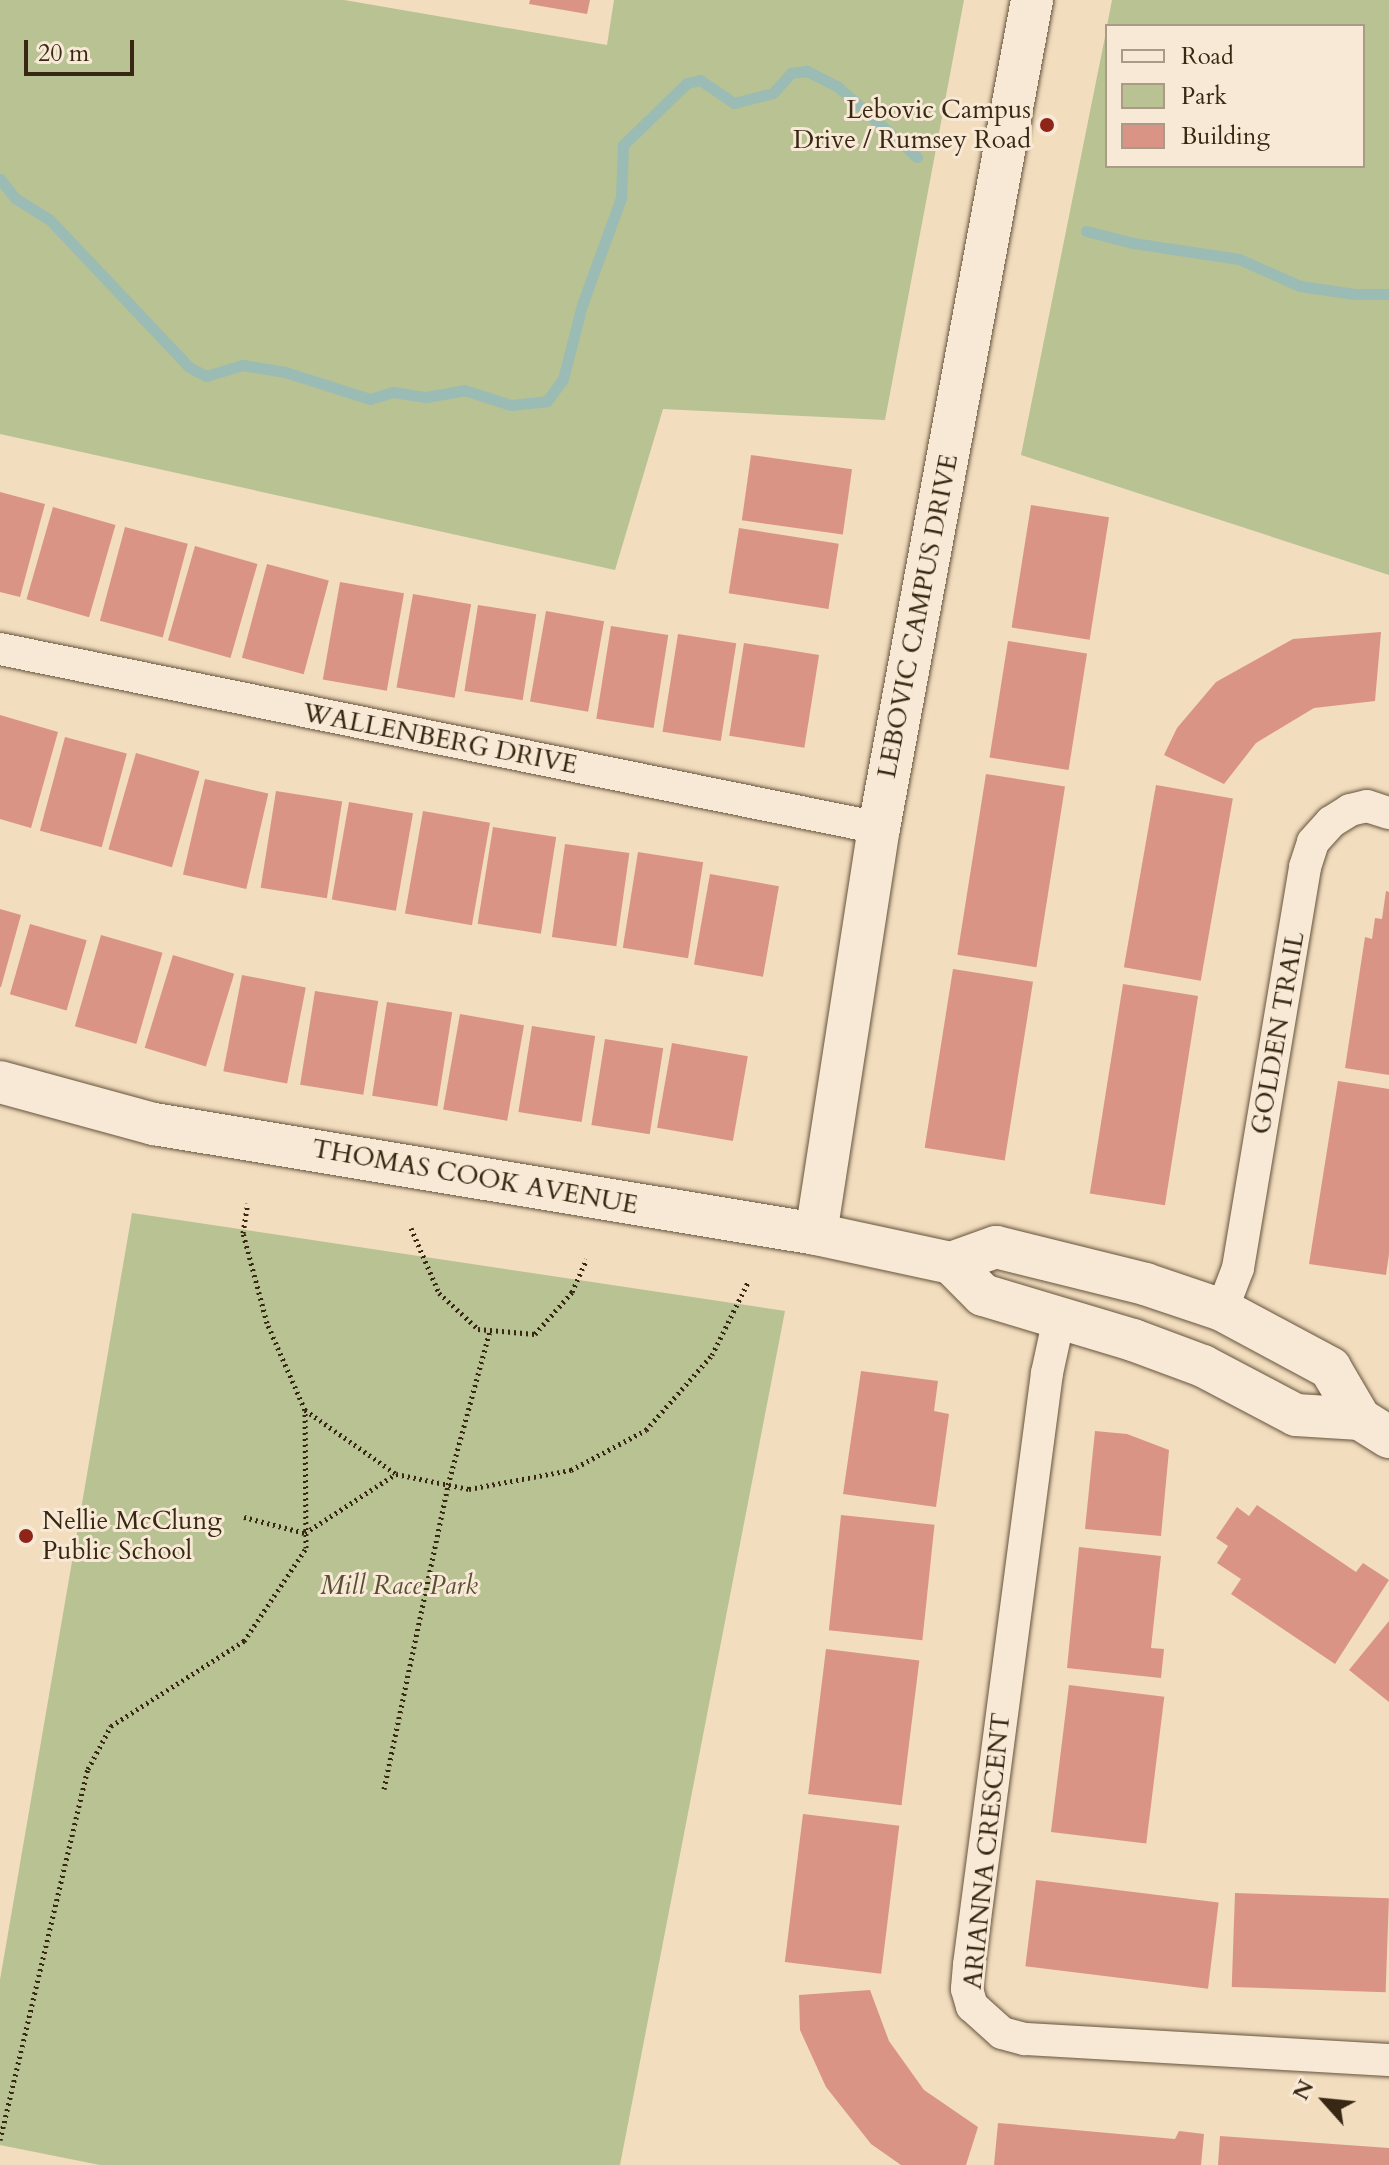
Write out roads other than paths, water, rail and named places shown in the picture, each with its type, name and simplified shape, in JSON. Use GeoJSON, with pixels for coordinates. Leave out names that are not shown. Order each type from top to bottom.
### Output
{"type":"FeatureCollection","features":[{"type":"Feature","properties":{"kind":"street","name":"LEBOVIC CAMPUS DRIVE"},"geometry":{"type":"LineString","coordinates":[[816,1234],[879,828],[1032,0]]}},
{"type":"Feature","properties":{"kind":"street","name":"WALLENBERG DRIVE"},"geometry":{"type":"LineString","coordinates":[[0,649],[879,828]]}},
{"type":"Feature","properties":{"kind":"street","name":"GOLDEN TRAIL"},"geometry":{"type":"LineString","coordinates":[[1222,1310],[1238,1268],[1305,867],[1313,842],[1331,822],[1350,810],[1367,806],[1389,813]]}},
{"type":"Feature","properties":{"kind":"street","name":"THOMAS COOK AVENUE"},"geometry":{"type":"LineString","coordinates":[[0,1082],[154,1124],[816,1234],[951,1263]]}},
{"type":"Feature","properties":{"kind":"street"},"geometry":{"type":"LineString","coordinates":[[996,1247],[1145,1284],[1222,1310],[1330,1368],[1374,1428],[1296,1415],[1203,1366],[983,1295],[951,1263],[996,1247]]}},
{"type":"Feature","properties":{"kind":"street","name":"ARIANNA CRESCENT"},"geometry":{"type":"LineString","coordinates":[[1059,1318],[1049,1359],[969,1965],[967,1989],[972,2006],[1002,2033],[1025,2039],[1389,2060]]}},
{"type":"Feature","properties":{"kind":"waterway"},"geometry":{"type":"LineString","coordinates":[[0,179],[15,198],[50,220],[189,367],[206,376],[242,365],[285,372],[370,399],[393,392],[426,397],[464,390],[511,405],[547,401],[563,379],[582,305],[621,198],[623,145],[687,83],[700,80],[734,103],[773,93],[791,73],[807,71],[837,86],[917,157]]}},
{"type":"Feature","properties":{"kind":"waterway"},"geometry":{"type":"LineString","coordinates":[[1086,231],[1133,243],[1239,259],[1300,286],[1354,294],[1389,294]]}},
{"type":"Feature","properties":{"kind":"place","name":"Lebovic Campus Drive / Rumsey Road"},"geometry":{"type":"Point","coordinates":[1047,125]}},
{"type":"Feature","properties":{"kind":"place","name":"Nellie McClung Public School"},"geometry":{"type":"Point","coordinates":[26,1536]}},
{"type":"Feature","properties":{"kind":"park label","name":"Mill Race Park"},"geometry":{"type":"Point","coordinates":[399,1586]}}]}
